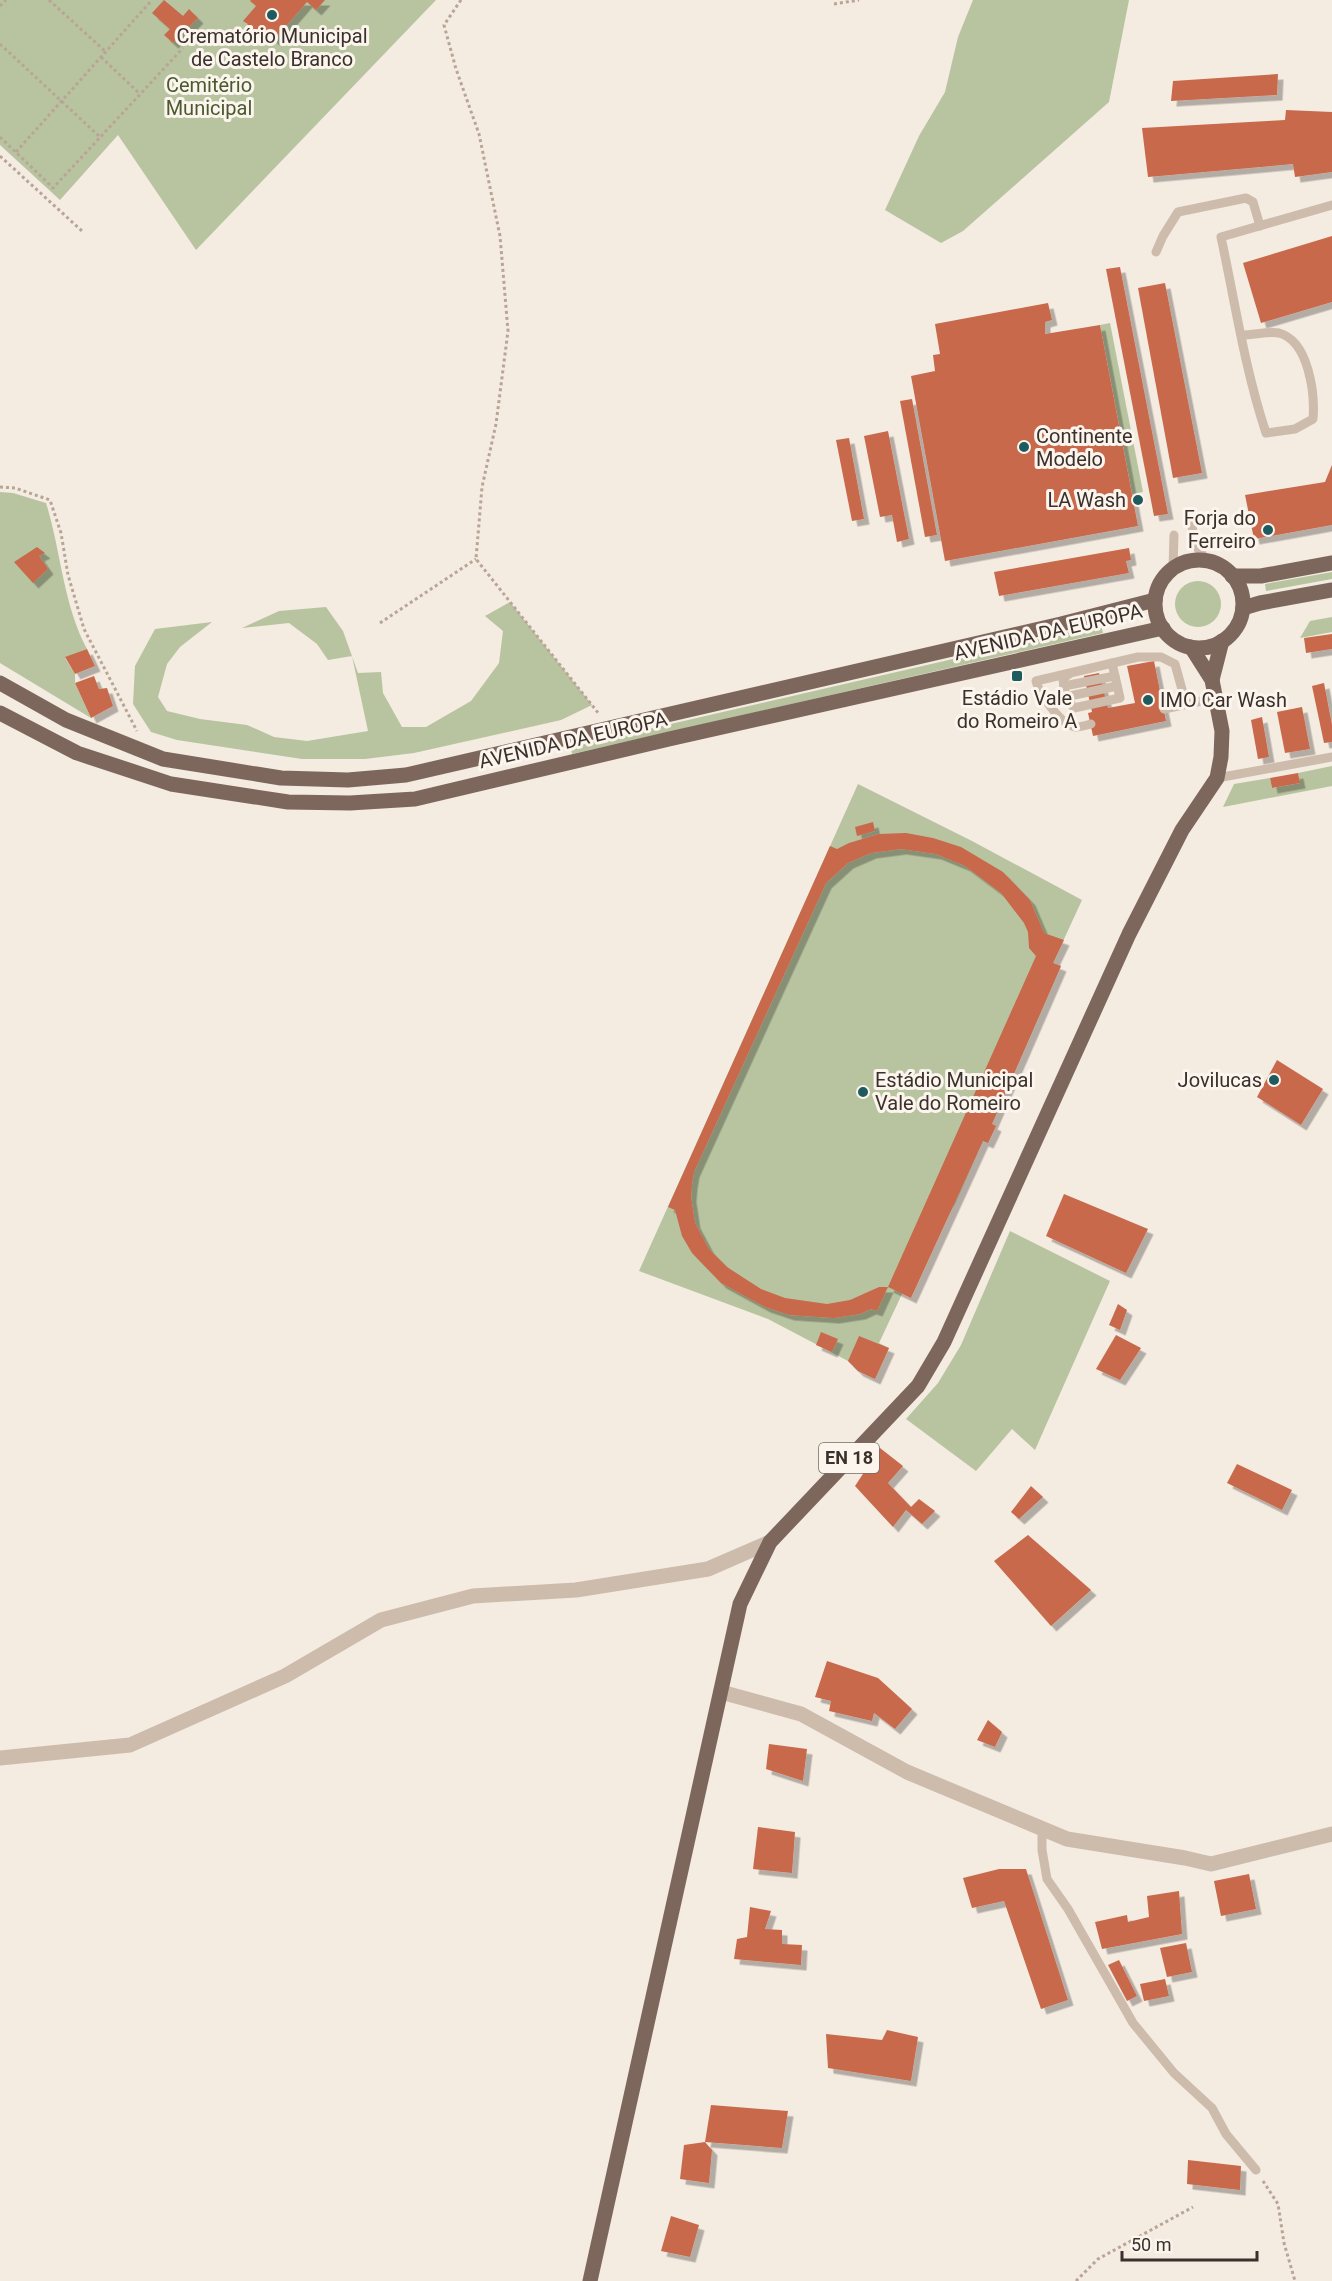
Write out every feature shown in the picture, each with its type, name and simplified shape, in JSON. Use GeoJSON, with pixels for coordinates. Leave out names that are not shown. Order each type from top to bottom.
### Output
{"type":"FeatureCollection","features":[{"type":"Feature","properties":{"kind":"main road"},"geometry":{"type":"LineString","coordinates":[[1192,561],[1207,561],[1221,566],[1239,585],[1243,608],[1237,626],[1222,641],[1202,648],[1191,647],[1170,637],[1163,628],[1156,615],[1155,600],[1161,583],[1173,569],[1192,561]]}},
{"type":"Feature","properties":{"kind":"main road"},"geometry":{"type":"LineString","coordinates":[[1232,576],[1261,576],[1332,563]]}},
{"type":"Feature","properties":{"kind":"main road"},"geometry":{"type":"LineString","coordinates":[[1243,608],[1332,590]]}},
{"type":"Feature","properties":{"kind":"main road","name":"AVENIDA DA EUROPA"},"geometry":{"type":"LineString","coordinates":[[0,683],[66,720],[163,759],[281,778],[348,780],[406,775],[1061,624],[1155,600]]}},
{"type":"Feature","properties":{"kind":"main road","name":"AVENIDA DA EUROPA"},"geometry":{"type":"LineString","coordinates":[[0,712],[77,753],[171,784],[288,802],[350,803],[415,799],[669,739],[1163,628]]}},
{"type":"Feature","properties":{"kind":"main road","name":"EN 18"},"geometry":{"type":"LineString","coordinates":[[1212,680],[1222,641]]}},
{"type":"Feature","properties":{"kind":"main road","name":"EN 18"},"geometry":{"type":"LineString","coordinates":[[590,2281],[740,1604],[770,1542],[918,1386],[944,1342],[1129,934],[1182,830],[1217,778],[1222,731],[1216,698],[1212,680],[1191,647]]}},
{"type":"Feature","properties":{"kind":"street"},"geometry":{"type":"LineString","coordinates":[[0,1758],[130,1745],[285,1676],[381,1620],[474,1596],[576,1590],[708,1569],[770,1542]]}},
{"type":"Feature","properties":{"kind":"street"},"geometry":{"type":"LineString","coordinates":[[721,1692],[801,1714],[907,1772],[1067,1839],[1211,1864],[1332,1834]]}},
{"type":"Feature","properties":{"kind":"lane"},"geometry":{"type":"LineString","coordinates":[[1156,252],[1178,212],[1246,198],[1253,202],[1260,226]]}},
{"type":"Feature","properties":{"kind":"lane"},"geometry":{"type":"LineString","coordinates":[[1242,335],[1277,332],[1286,336],[1302,350],[1312,389],[1313,419],[1295,429],[1266,433],[1258,410],[1221,237],[1332,205]]}},
{"type":"Feature","properties":{"kind":"lane"},"geometry":{"type":"LineString","coordinates":[[1191,515],[1194,543],[1207,561]]}},
{"type":"Feature","properties":{"kind":"lane"},"geometry":{"type":"LineString","coordinates":[[1173,569],[1174,535]]}},
{"type":"Feature","properties":{"kind":"lane"},"geometry":{"type":"LineString","coordinates":[[1091,724],[1075,727],[1067,723],[1038,690],[1036,681],[1138,657],[1161,657],[1175,664],[1186,704]]}},
{"type":"Feature","properties":{"kind":"lane"},"geometry":{"type":"LineString","coordinates":[[1071,672],[1063,679],[1065,697],[1076,708],[1120,698],[1112,663]]}},
{"type":"Feature","properties":{"kind":"lane"},"geometry":{"type":"LineString","coordinates":[[1064,686],[1115,676]]}},
{"type":"Feature","properties":{"kind":"lane"},"geometry":{"type":"LineString","coordinates":[[1164,709],[1216,698]]}},
{"type":"Feature","properties":{"kind":"lane"},"geometry":{"type":"LineString","coordinates":[[1217,778],[1332,756]]}},
{"type":"Feature","properties":{"kind":"lane"},"geometry":{"type":"LineString","coordinates":[[1042,1829],[1042,1850],[1047,1879],[1068,1909],[1133,2023],[1174,2073],[1212,2108],[1226,2134],[1256,2170]]}},
{"type":"Feature","properties":{"kind":"path"},"geometry":{"type":"LineString","coordinates":[[0,6],[6,0]]}},
{"type":"Feature","properties":{"kind":"path"},"geometry":{"type":"LineString","coordinates":[[49,0],[106,52]]}},
{"type":"Feature","properties":{"kind":"path"},"geometry":{"type":"LineString","coordinates":[[16,152],[152,0]]}},
{"type":"Feature","properties":{"kind":"path"},"geometry":{"type":"LineString","coordinates":[[461,0],[444,25],[456,69],[479,134],[500,236],[507,331],[496,424],[482,488],[476,559],[610,728]]}},
{"type":"Feature","properties":{"kind":"path"},"geometry":{"type":"LineString","coordinates":[[834,4],[859,0]]}},
{"type":"Feature","properties":{"kind":"path"},"geometry":{"type":"LineString","coordinates":[[0,44],[100,137]]}},
{"type":"Feature","properties":{"kind":"path"},"geometry":{"type":"LineString","coordinates":[[0,137],[53,188],[183,48]]}},
{"type":"Feature","properties":{"kind":"path"},"geometry":{"type":"LineString","coordinates":[[101,57],[140,94]]}},
{"type":"Feature","properties":{"kind":"path"},"geometry":{"type":"LineString","coordinates":[[0,156],[82,231]]}},
{"type":"Feature","properties":{"kind":"path"},"geometry":{"type":"LineString","coordinates":[[0,487],[15,488],[50,500],[61,533],[69,575],[84,629],[140,737],[142,749]]}},
{"type":"Feature","properties":{"kind":"path"},"geometry":{"type":"LineString","coordinates":[[380,623],[476,559]]}},
{"type":"Feature","properties":{"kind":"path"},"geometry":{"type":"LineString","coordinates":[[1256,2170],[1278,2204],[1284,2243],[1295,2281]]}},
{"type":"Feature","properties":{"kind":"path"},"geometry":{"type":"LineString","coordinates":[[1076,2281],[1098,2259],[1193,2206]]}},
{"type":"Feature","properties":{"kind":"green space","name":"Cemitério Municipal"},"geometry":{"type":"Polygon","coordinates":[[[0,0],[436,0],[196,250],[118,135],[60,200],[0,145],[0,0]]]}},
{"type":"Feature","properties":{"kind":"green space"},"geometry":{"type":"Polygon","coordinates":[[[973,0],[1129,0],[1109,102],[963,231],[941,243],[885,210],[919,136],[945,92],[958,37],[973,0]]]}},
{"type":"Feature","properties":{"kind":"green space"},"geometry":{"type":"Polygon","coordinates":[[[1110,323],[1143,492],[1132,494],[1100,325],[1110,323]]]}},
{"type":"Feature","properties":{"kind":"green space"},"geometry":{"type":"Polygon","coordinates":[[[0,492],[13,493],[46,503],[67,596],[87,649],[65,658],[75,674],[75,683],[91,718],[0,663],[0,492]]]}},
{"type":"Feature","properties":{"kind":"green space"},"geometry":{"type":"Polygon","coordinates":[[[1332,572],[1332,579],[1266,591],[1265,584],[1332,572]]]}},
{"type":"Feature","properties":{"kind":"green space"},"geometry":{"type":"Polygon","coordinates":[[[1198,581],[1214,588],[1221,604],[1214,620],[1198,627],[1182,620],[1175,604],[1182,588],[1198,581]]]}},
{"type":"Feature","properties":{"kind":"green space"},"geometry":{"type":"Polygon","coordinates":[[[510,602],[592,705],[561,720],[414,753],[365,759],[302,759],[177,740],[151,732],[133,704],[135,666],[155,629],[212,622],[180,647],[167,664],[158,697],[167,711],[200,719],[247,725],[274,737],[307,741],[368,731],[352,656],[358,673],[381,672],[383,693],[402,727],[426,727],[471,701],[499,663],[503,631],[485,616],[510,602]]]}},
{"type":"Feature","properties":{"kind":"green space"},"geometry":{"type":"Polygon","coordinates":[[[326,607],[343,631],[352,656],[328,660],[317,644],[289,623],[242,628],[279,611],[326,607]]]}},
{"type":"Feature","properties":{"kind":"green space"},"geometry":{"type":"Polygon","coordinates":[[[1332,617],[1332,632],[1300,638],[1310,621],[1332,617]]]}},
{"type":"Feature","properties":{"kind":"green space"},"geometry":{"type":"Polygon","coordinates":[[[1101,625],[1103,633],[572,754],[571,747],[1101,625]]]}},
{"type":"Feature","properties":{"kind":"green space"},"geometry":{"type":"Polygon","coordinates":[[[1332,766],[1332,786],[1223,807],[1234,784],[1270,778],[1272,788],[1299,783],[1298,773],[1332,766]]]}},
{"type":"Feature","properties":{"kind":"green space","name":"Estádio Municipal Vale do Romeiro"},"geometry":{"type":"Polygon","coordinates":[[[858,784],[972,841],[1082,900],[1053,963],[1061,966],[992,1124],[996,1126],[988,1143],[983,1141],[955,1204],[902,1294],[879,1343],[889,1348],[875,1379],[858,1371],[848,1361],[768,1319],[639,1271],[858,784]]]}},
{"type":"Feature","properties":{"kind":"green space"},"geometry":{"type":"Polygon","coordinates":[[[1010,1231],[1110,1281],[1035,1450],[1012,1429],[976,1471],[906,1419],[938,1383],[961,1345],[1010,1231]]]}},
{"type":"Feature","properties":{"kind":"building"},"geometry":{"type":"Polygon","coordinates":[[[164,0],[183,16],[189,9],[198,18],[173,43],[164,35],[170,29],[152,13],[164,0]]]}},
{"type":"Feature","properties":{"kind":"building","name":"Crematório Municipal de Castelo Branco"},"geometry":{"type":"Polygon","coordinates":[[[251,0],[325,0],[316,10],[307,2],[274,40],[260,28],[252,36],[244,29],[248,24],[243,21],[256,6],[251,0]]]}},
{"type":"Feature","properties":{"kind":"building"},"geometry":{"type":"Polygon","coordinates":[[[1278,74],[1277,95],[1171,101],[1173,81],[1278,74]]]}},
{"type":"Feature","properties":{"kind":"building"},"geometry":{"type":"Polygon","coordinates":[[[1286,110],[1332,112],[1332,172],[1295,177],[1293,164],[1148,177],[1142,128],[1285,120],[1286,110]]]}},
{"type":"Feature","properties":{"kind":"building"},"geometry":{"type":"Polygon","coordinates":[[[1332,236],[1332,302],[1261,323],[1243,263],[1332,236]]]}},
{"type":"Feature","properties":{"kind":"building"},"geometry":{"type":"Polygon","coordinates":[[[1120,267],[1168,514],[1154,516],[1106,269],[1120,267]]]}},
{"type":"Feature","properties":{"kind":"building"},"geometry":{"type":"Polygon","coordinates":[[[1165,283],[1202,473],[1173,478],[1138,288],[1165,283]]]}},
{"type":"Feature","properties":{"kind":"building","name":"Continente Modelo"},"geometry":{"type":"Polygon","coordinates":[[[1048,303],[1052,320],[1045,322],[1045,334],[1100,325],[1138,526],[945,561],[911,376],[935,371],[933,355],[940,354],[935,324],[1048,303]]]}},
{"type":"Feature","properties":{"kind":"building"},"geometry":{"type":"Polygon","coordinates":[[[912,399],[937,535],[925,537],[900,401],[912,399]]]}},
{"type":"Feature","properties":{"kind":"building"},"geometry":{"type":"Polygon","coordinates":[[[888,431],[909,539],[897,542],[892,515],[880,517],[864,436],[888,431]]]}},
{"type":"Feature","properties":{"kind":"building"},"geometry":{"type":"Polygon","coordinates":[[[849,438],[864,519],[852,521],[836,440],[849,438]]]}},
{"type":"Feature","properties":{"kind":"building"},"geometry":{"type":"Polygon","coordinates":[[[1332,465],[1332,525],[1254,539],[1245,495],[1325,482],[1332,465]]]}},
{"type":"Feature","properties":{"kind":"building"},"geometry":{"type":"Polygon","coordinates":[[[37,547],[45,553],[39,556],[48,569],[33,583],[14,562],[37,547]]]}},
{"type":"Feature","properties":{"kind":"building"},"geometry":{"type":"Polygon","coordinates":[[[1129,548],[1131,560],[1126,561],[1129,573],[999,596],[994,572],[1129,548]]]}},
{"type":"Feature","properties":{"kind":"building"},"geometry":{"type":"Polygon","coordinates":[[[1332,634],[1332,649],[1306,653],[1304,638],[1332,634]]]}},
{"type":"Feature","properties":{"kind":"building"},"geometry":{"type":"Polygon","coordinates":[[[87,649],[95,666],[75,674],[65,657],[87,649]]]}},
{"type":"Feature","properties":{"kind":"building","name":"IMO Car Wash"},"geometry":{"type":"Polygon","coordinates":[[[1154,661],[1166,721],[1093,736],[1088,713],[1092,712],[1084,676],[1099,673],[1108,708],[1135,703],[1127,666],[1154,661]]]}},
{"type":"Feature","properties":{"kind":"building"},"geometry":{"type":"Polygon","coordinates":[[[94,676],[99,689],[107,688],[113,706],[91,718],[75,683],[94,676]]]}},
{"type":"Feature","properties":{"kind":"building"},"geometry":{"type":"Polygon","coordinates":[[[1324,683],[1332,725],[1332,742],[1324,743],[1312,686],[1324,683]]]}},
{"type":"Feature","properties":{"kind":"building"},"geometry":{"type":"Polygon","coordinates":[[[1302,707],[1310,749],[1285,753],[1277,712],[1302,707]]]}},
{"type":"Feature","properties":{"kind":"building"},"geometry":{"type":"Polygon","coordinates":[[[1262,717],[1269,757],[1258,759],[1251,720],[1262,717]]]}},
{"type":"Feature","properties":{"kind":"building"},"geometry":{"type":"Polygon","coordinates":[[[1298,773],[1300,783],[1272,788],[1270,778],[1298,773]]]}},
{"type":"Feature","properties":{"kind":"building"},"geometry":{"type":"Polygon","coordinates":[[[873,822],[875,831],[857,836],[855,827],[873,822]]]}},
{"type":"Feature","properties":{"kind":"building"},"geometry":{"type":"Polygon","coordinates":[[[906,833],[933,838],[961,847],[1003,872],[1030,900],[1044,933],[1064,940],[1053,963],[1061,966],[992,1124],[996,1126],[988,1143],[983,1141],[911,1298],[888,1287],[877,1311],[871,1309],[860,1314],[834,1318],[789,1315],[765,1307],[721,1283],[692,1253],[682,1236],[675,1210],[668,1207],[830,846],[837,849],[879,834],[906,833]],[[901,849],[871,853],[848,863],[826,883],[694,1172],[691,1197],[695,1223],[709,1249],[727,1267],[761,1289],[785,1298],[827,1304],[850,1300],[879,1287],[888,1287],[1036,956],[1029,948],[1028,932],[1024,923],[1001,893],[965,866],[936,854],[901,849]]]}},
{"type":"Feature","properties":{"kind":"building"},"geometry":{"type":"Polygon","coordinates":[[[1277,1060],[1323,1089],[1301,1125],[1257,1097],[1277,1060]]]}},
{"type":"Feature","properties":{"kind":"building"},"geometry":{"type":"Polygon","coordinates":[[[1064,1194],[1148,1229],[1126,1273],[1046,1236],[1064,1194]]]}},
{"type":"Feature","properties":{"kind":"building"},"geometry":{"type":"Polygon","coordinates":[[[1118,1304],[1127,1310],[1120,1330],[1109,1325],[1118,1304]]]}},
{"type":"Feature","properties":{"kind":"building"},"geometry":{"type":"Polygon","coordinates":[[[821,1332],[838,1339],[832,1352],[816,1345],[821,1332]]]}},
{"type":"Feature","properties":{"kind":"building"},"geometry":{"type":"Polygon","coordinates":[[[1116,1335],[1141,1348],[1120,1380],[1096,1369],[1116,1335]]]}},
{"type":"Feature","properties":{"kind":"building"},"geometry":{"type":"Polygon","coordinates":[[[859,1336],[889,1348],[875,1379],[858,1371],[848,1361],[859,1336]]]}},
{"type":"Feature","properties":{"kind":"building"},"geometry":{"type":"Polygon","coordinates":[[[880,1448],[903,1466],[888,1483],[911,1507],[919,1499],[935,1511],[922,1524],[906,1510],[893,1527],[855,1486],[880,1448]]]}},
{"type":"Feature","properties":{"kind":"building"},"geometry":{"type":"Polygon","coordinates":[[[1237,1464],[1292,1490],[1282,1510],[1227,1483],[1237,1464]]]}},
{"type":"Feature","properties":{"kind":"building"},"geometry":{"type":"Polygon","coordinates":[[[1031,1486],[1043,1497],[1019,1519],[1011,1512],[1031,1486]]]}},
{"type":"Feature","properties":{"kind":"building"},"geometry":{"type":"Polygon","coordinates":[[[1028,1535],[1091,1590],[1051,1626],[994,1561],[1028,1535]]]}},
{"type":"Feature","properties":{"kind":"building"},"geometry":{"type":"Polygon","coordinates":[[[827,1661],[878,1678],[912,1709],[895,1729],[874,1713],[872,1721],[829,1711],[831,1701],[815,1697],[827,1661]]]}},
{"type":"Feature","properties":{"kind":"building"},"geometry":{"type":"Polygon","coordinates":[[[988,1720],[1002,1732],[995,1747],[977,1740],[988,1720]]]}},
{"type":"Feature","properties":{"kind":"building"},"geometry":{"type":"Polygon","coordinates":[[[769,1744],[807,1749],[803,1781],[766,1769],[769,1744]]]}},
{"type":"Feature","properties":{"kind":"building"},"geometry":{"type":"Polygon","coordinates":[[[758,1827],[795,1832],[792,1873],[753,1869],[758,1827]]]}},
{"type":"Feature","properties":{"kind":"building"},"geometry":{"type":"Polygon","coordinates":[[[999,1869],[1026,1869],[1068,2000],[1041,2009],[1004,1901],[972,1908],[963,1878],[999,1869]]]}},
{"type":"Feature","properties":{"kind":"building"},"geometry":{"type":"Polygon","coordinates":[[[1249,1874],[1256,1909],[1221,1916],[1214,1881],[1249,1874]]]}},
{"type":"Feature","properties":{"kind":"building"},"geometry":{"type":"Polygon","coordinates":[[[1179,1891],[1182,1934],[1102,1949],[1095,1922],[1127,1915],[1128,1922],[1149,1917],[1147,1896],[1179,1891]]]}},
{"type":"Feature","properties":{"kind":"building"},"geometry":{"type":"Polygon","coordinates":[[[750,1907],[771,1911],[765,1929],[782,1930],[782,1944],[802,1945],[801,1965],[734,1959],[737,1939],[747,1937],[750,1907]]]}},
{"type":"Feature","properties":{"kind":"building"},"geometry":{"type":"Polygon","coordinates":[[[1186,1943],[1192,1972],[1167,1977],[1160,1948],[1186,1943]]]}},
{"type":"Feature","properties":{"kind":"building"},"geometry":{"type":"Polygon","coordinates":[[[1119,1960],[1137,1996],[1127,2001],[1108,1965],[1119,1960]]]}},
{"type":"Feature","properties":{"kind":"building"},"geometry":{"type":"Polygon","coordinates":[[[1165,1979],[1169,1996],[1144,2001],[1140,1984],[1165,1979]]]}},
{"type":"Feature","properties":{"kind":"building"},"geometry":{"type":"Polygon","coordinates":[[[887,2030],[918,2037],[911,2081],[828,2068],[826,2034],[882,2040],[887,2030]]]}},
{"type":"Feature","properties":{"kind":"building"},"geometry":{"type":"Polygon","coordinates":[[[711,2105],[788,2111],[782,2148],[705,2142],[711,2105]]]}},
{"type":"Feature","properties":{"kind":"building"},"geometry":{"type":"Polygon","coordinates":[[[705,2142],[712,2150],[709,2183],[680,2179],[684,2145],[705,2142]]]}},
{"type":"Feature","properties":{"kind":"building"},"geometry":{"type":"Polygon","coordinates":[[[1188,2160],[1241,2166],[1240,2190],[1187,2184],[1188,2160]]]}},
{"type":"Feature","properties":{"kind":"building"},"geometry":{"type":"Polygon","coordinates":[[[671,2216],[699,2225],[690,2257],[661,2251],[671,2216]]]}},
{"type":"Feature","properties":{"kind":"place","name":"Crematório Municipal de Castelo Branco"},"geometry":{"type":"Point","coordinates":[272,15]}},
{"type":"Feature","properties":{"kind":"place","name":"Continente Modelo"},"geometry":{"type":"Point","coordinates":[1024,447]}},
{"type":"Feature","properties":{"kind":"place","name":"LA Wash"},"geometry":{"type":"Point","coordinates":[1138,500]}},
{"type":"Feature","properties":{"kind":"place","name":"Forja do Ferreiro"},"geometry":{"type":"Point","coordinates":[1268,530]}},
{"type":"Feature","properties":{"kind":"place","name":"Estádio Vale do Romeiro A"},"geometry":{"type":"Point","coordinates":[1017,676]}},
{"type":"Feature","properties":{"kind":"place","name":"IMO Car Wash"},"geometry":{"type":"Point","coordinates":[1148,700]}},
{"type":"Feature","properties":{"kind":"place","name":"Jovilucas"},"geometry":{"type":"Point","coordinates":[1274,1080]}},
{"type":"Feature","properties":{"kind":"place","name":"Estádio Municipal Vale do Romeiro"},"geometry":{"type":"Point","coordinates":[863,1092]}}]}
